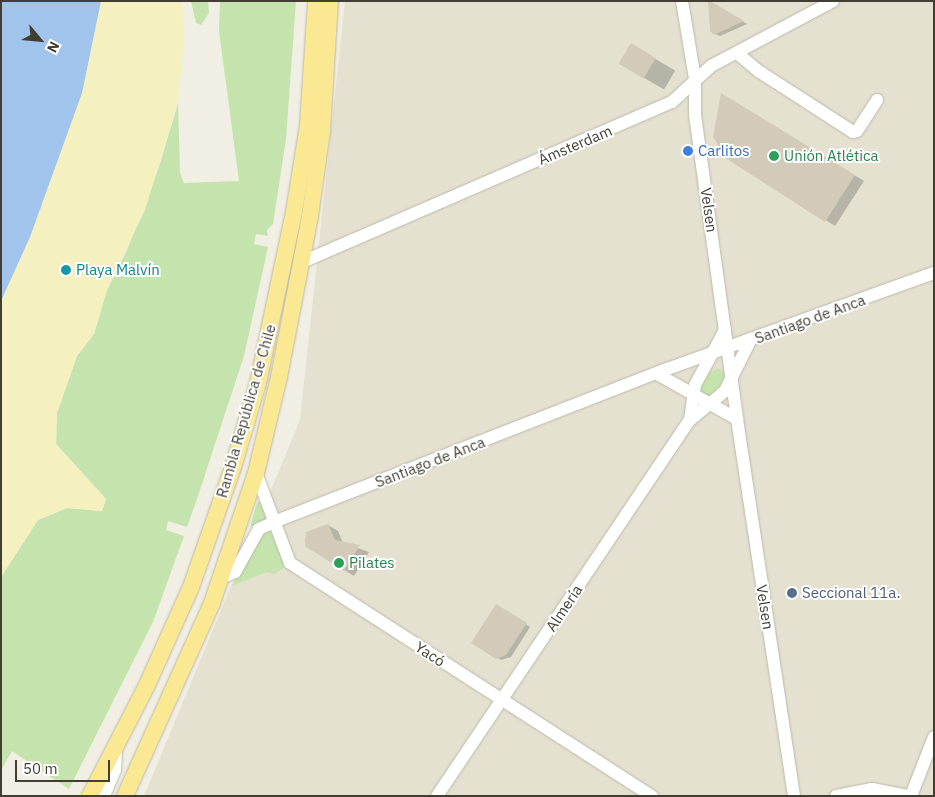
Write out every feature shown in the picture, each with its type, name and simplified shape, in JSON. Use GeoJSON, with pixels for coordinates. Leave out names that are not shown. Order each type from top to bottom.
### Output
{"type":"FeatureCollection","features":[{"type":"Feature","properties":{"kind":"main road","name":"Rambla República de Chile"},"geometry":{"type":"LineString","coordinates":[[90,796],[117,745],[190,587],[234,464],[258,383],[277,300],[305,145],[316,1]]}},
{"type":"Feature","properties":{"kind":"main road","name":"Rambla República de Chile"},"geometry":{"type":"LineString","coordinates":[[124,796],[223,577],[256,473],[302,262],[322,131],[330,1]]}},
{"type":"Feature","properties":{"kind":"street","name":"Velsen"},"geometry":{"type":"LineString","coordinates":[[682,1],[695,79],[695,114],[725,330],[733,374],[737,419],[794,796]]}},
{"type":"Feature","properties":{"kind":"street","name":"Ámsterdam"},"geometry":{"type":"LineString","coordinates":[[302,262],[672,102],[695,79],[737,52],[833,1]]}},
{"type":"Feature","properties":{"kind":"street"},"geometry":{"type":"LineString","coordinates":[[737,52],[760,72],[853,132],[857,131],[877,100]]}},
{"type":"Feature","properties":{"kind":"street","name":"Santiago de Anca"},"geometry":{"type":"LineString","coordinates":[[223,577],[234,572],[259,529],[274,522],[710,355],[934,273]]}},
{"type":"Feature","properties":{"kind":"street","name":"Almería"},"geometry":{"type":"LineString","coordinates":[[690,420],[692,396],[710,355],[725,330]]}},
{"type":"Feature","properties":{"kind":"street","name":"Almería"},"geometry":{"type":"LineString","coordinates":[[437,796],[690,420],[710,406],[725,391],[750,341]]}},
{"type":"Feature","properties":{"kind":"street"},"geometry":{"type":"LineString","coordinates":[[660,375],[692,396],[737,419]]}},
{"type":"Feature","properties":{"kind":"street","name":"Yacó"},"geometry":{"type":"LineString","coordinates":[[256,473],[284,553],[300,571],[652,796]]}},
{"type":"Feature","properties":{"kind":"street"},"geometry":{"type":"LineString","coordinates":[[836,796],[872,789],[909,796],[934,738]]}},
{"type":"Feature","properties":{"kind":"street"},"geometry":{"type":"LineString","coordinates":[[104,796],[114,770],[117,745]]}},
{"type":"Feature","properties":{"kind":"shaded area"},"geometry":{"type":"Polygon","coordinates":[[[345,1],[934,1],[934,796],[144,796],[300,420],[345,1]]]}},
{"type":"Feature","properties":{"kind":"green space"},"geometry":{"type":"Polygon","coordinates":[[[191,1],[208,1],[209,13],[201,25],[196,23],[191,1]]]}},
{"type":"Feature","properties":{"kind":"green space"},"geometry":{"type":"Polygon","coordinates":[[[220,1],[296,1],[286,139],[273,224],[267,230],[268,236],[256,234],[254,244],[268,247],[244,356],[197,499],[187,527],[168,521],[166,530],[184,536],[153,622],[69,789],[12,751],[1,770],[1,577],[38,520],[67,508],[102,511],[106,499],[56,444],[57,413],[77,356],[94,334],[107,290],[127,250],[159,167],[178,103],[180,173],[184,183],[239,181],[219,31],[220,1]]]}},
{"type":"Feature","properties":{"kind":"green space"},"geometry":{"type":"Polygon","coordinates":[[[718,368],[724,372],[724,381],[708,398],[700,391],[701,382],[707,374],[718,368]]]}},
{"type":"Feature","properties":{"kind":"green space"},"geometry":{"type":"Polygon","coordinates":[[[261,500],[267,519],[250,527],[257,503],[261,500]]]}},
{"type":"Feature","properties":{"kind":"green space"},"geometry":{"type":"Polygon","coordinates":[[[268,530],[273,535],[285,567],[274,574],[267,572],[232,586],[260,536],[268,530]]]}},
{"type":"Feature","properties":{"kind":"sand","name":"Playa Malvín"},"geometry":{"type":"Polygon","coordinates":[[[101,1],[182,1],[184,40],[178,103],[145,210],[107,290],[94,334],[77,356],[57,413],[56,444],[106,499],[102,511],[67,508],[38,520],[1,577],[1,301],[30,237],[82,93],[101,1]]]}},
{"type":"Feature","properties":{"kind":"water"},"geometry":{"type":"Polygon","coordinates":[[[1,1],[101,1],[82,93],[30,237],[1,301],[1,1]]]}},
{"type":"Feature","properties":{"kind":"building"},"geometry":{"type":"Polygon","coordinates":[[[708,1],[744,21],[714,35],[710,31],[708,1]]]}},
{"type":"Feature","properties":{"kind":"building"},"geometry":{"type":"Polygon","coordinates":[[[631,43],[656,58],[643,79],[619,64],[631,43]]]}},
{"type":"Feature","properties":{"kind":"building","name":"Unión Atlética"},"geometry":{"type":"Polygon","coordinates":[[[721,93],[855,175],[825,222],[727,159],[713,137],[721,93]]]}},
{"type":"Feature","properties":{"kind":"building"},"geometry":{"type":"Polygon","coordinates":[[[328,524],[335,540],[360,545],[344,571],[305,546],[306,532],[328,524]]]}},
{"type":"Feature","properties":{"kind":"building"},"geometry":{"type":"Polygon","coordinates":[[[496,604],[527,623],[506,655],[496,659],[471,643],[496,604]]]}},
{"type":"Feature","properties":{"kind":"place","name":"Carlitos"},"geometry":{"type":"Point","coordinates":[688,151]}},
{"type":"Feature","properties":{"kind":"place","name":"Unión Atlética"},"geometry":{"type":"Point","coordinates":[774,156]}},
{"type":"Feature","properties":{"kind":"place","name":"Playa Malvín"},"geometry":{"type":"Point","coordinates":[66,270]}},
{"type":"Feature","properties":{"kind":"place","name":"Pilates"},"geometry":{"type":"Point","coordinates":[339,563]}},
{"type":"Feature","properties":{"kind":"place","name":"Seccional 11a."},"geometry":{"type":"Point","coordinates":[792,593]}}]}
